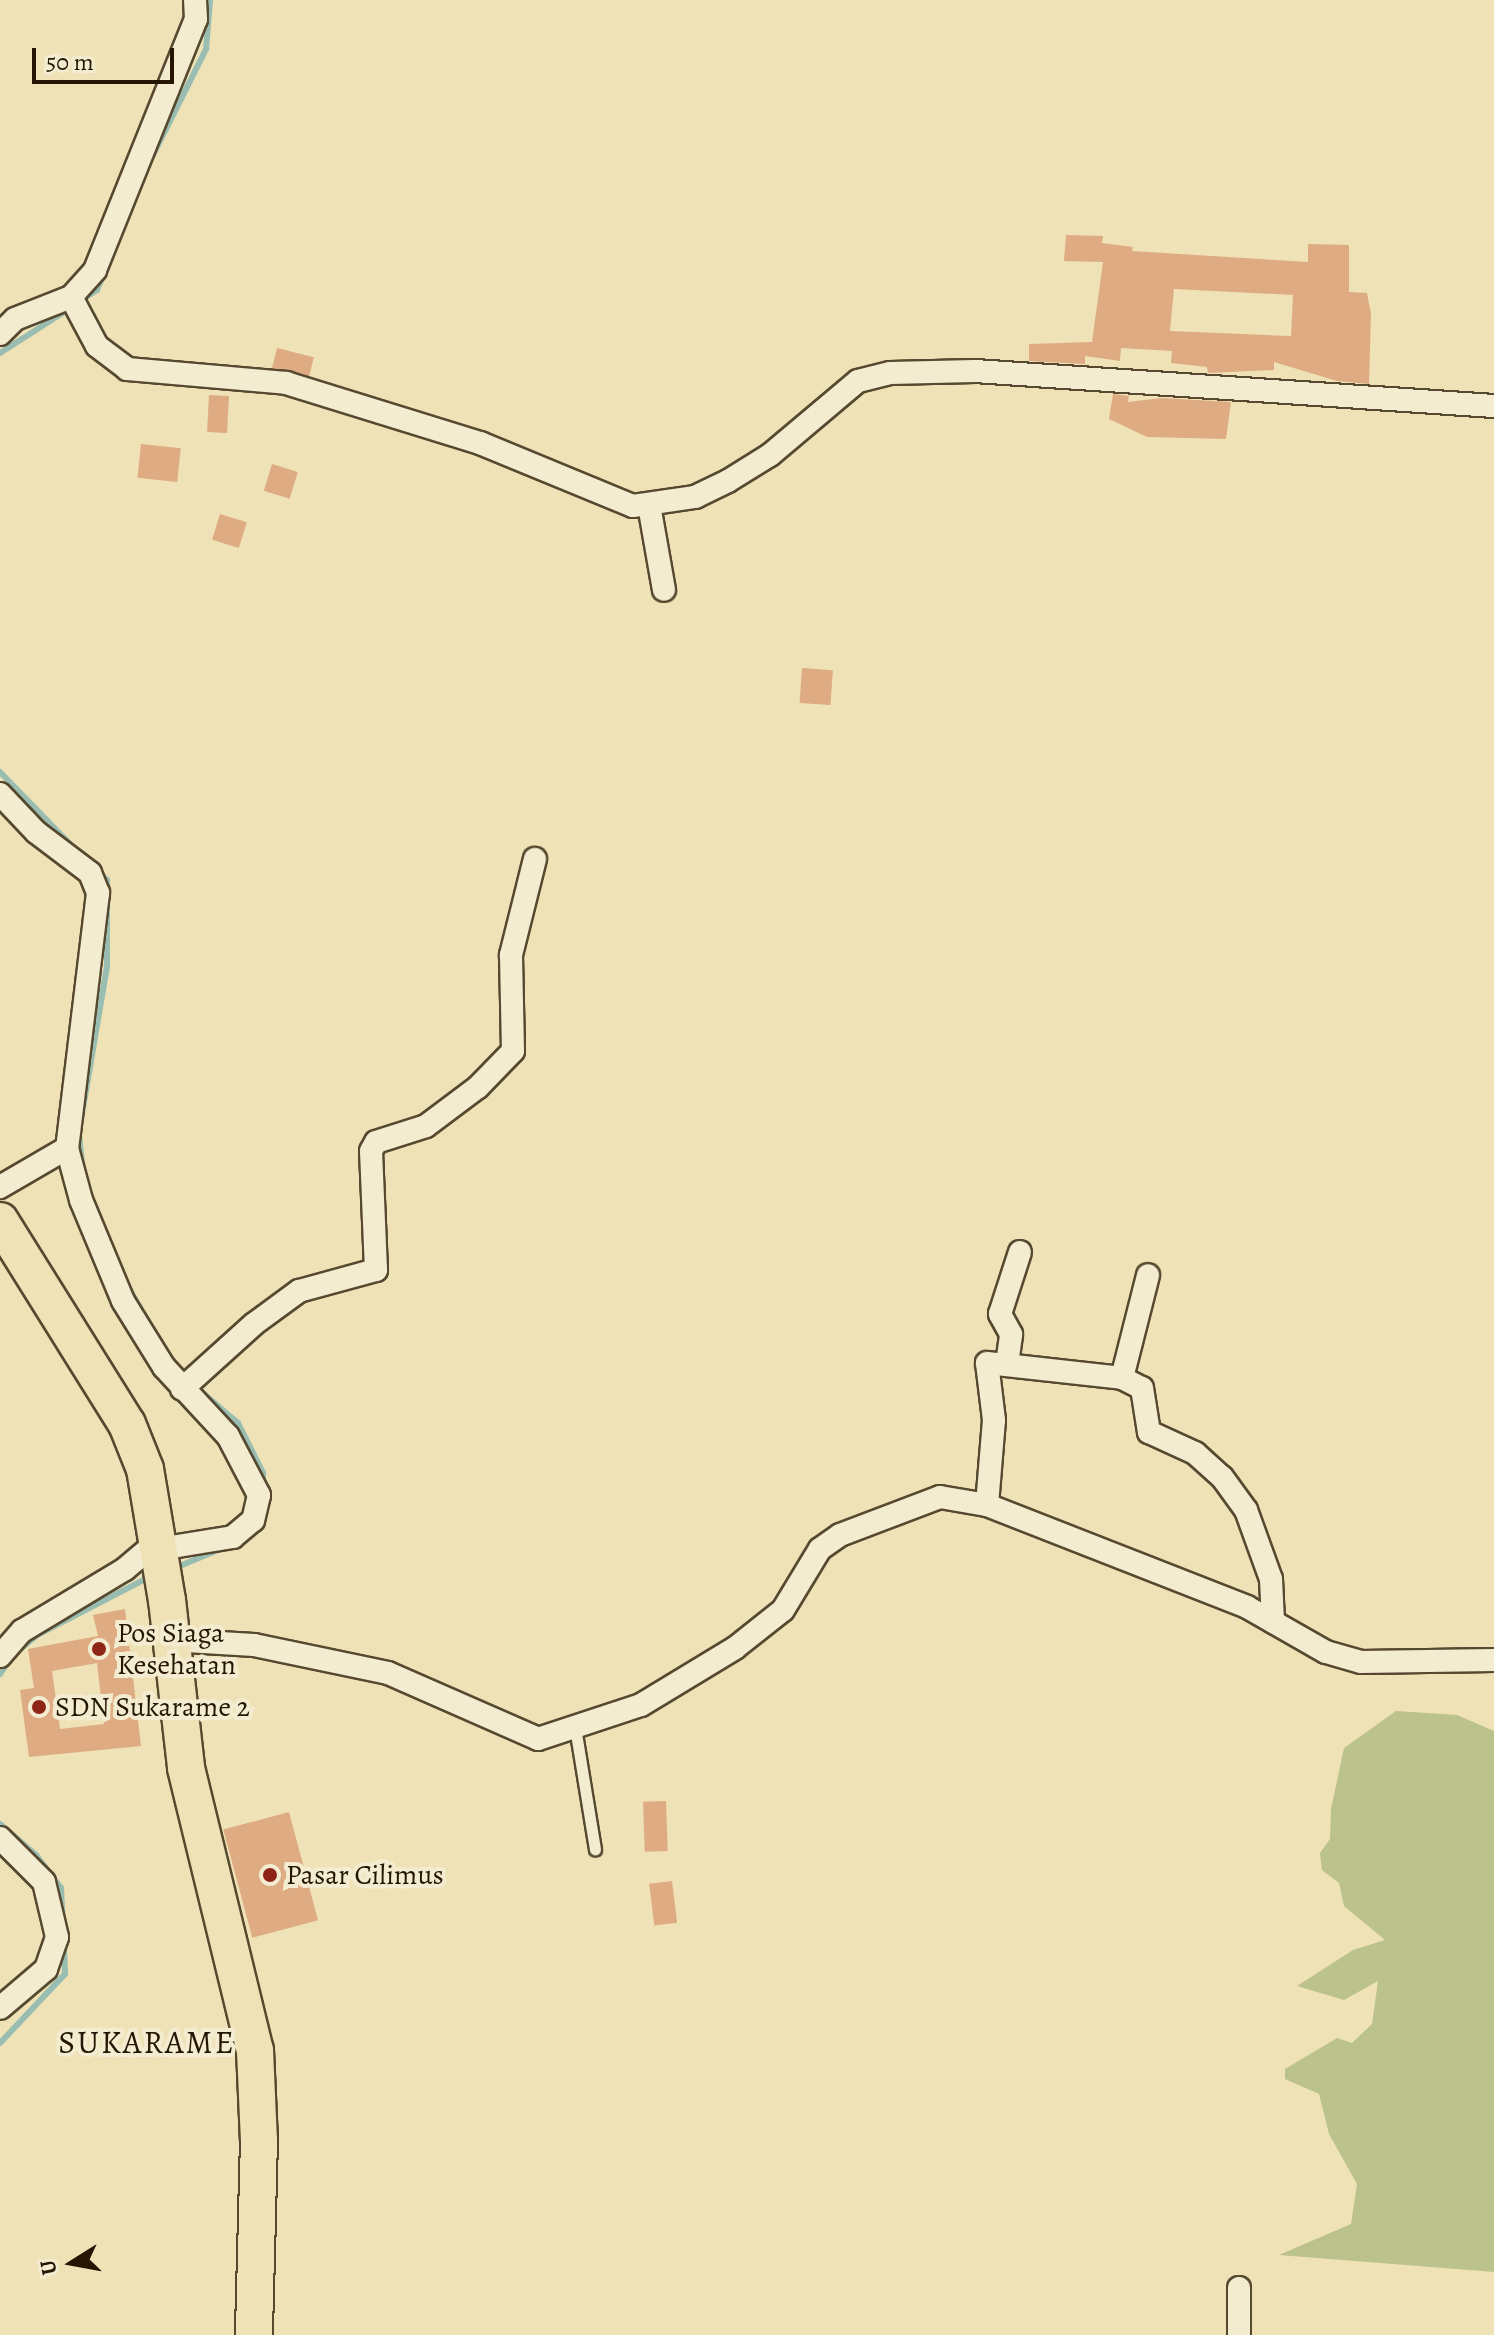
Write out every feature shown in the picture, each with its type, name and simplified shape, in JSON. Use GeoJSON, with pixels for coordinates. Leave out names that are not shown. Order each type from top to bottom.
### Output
{"type":"FeatureCollection","features":[{"type":"Feature","properties":{"kind":"main road"},"geometry":{"type":"LineString","coordinates":[[0,1221],[59,1308],[137,1443],[160,1548],[186,1768],[255,2050],[259,2140],[254,2335]]}},
{"type":"Feature","properties":{"kind":"street"},"geometry":{"type":"LineString","coordinates":[[0,334],[15,319],[72,299],[95,270],[196,2]]}},
{"type":"Feature","properties":{"kind":"street"},"geometry":{"type":"LineString","coordinates":[[72,299],[97,346],[127,369],[286,383],[480,443],[633,506],[695,497],[728,481],[770,455],[858,381],[890,373],[975,371],[1494,406]]}},
{"type":"Feature","properties":{"kind":"street"},"geometry":{"type":"LineString","coordinates":[[649,505],[664,590]]}},
{"type":"Feature","properties":{"kind":"street"},"geometry":{"type":"LineString","coordinates":[[0,794],[36,832],[90,873],[98,893],[67,1148],[81,1200],[123,1301],[184,1387],[228,1436],[254,1482],[259,1508],[233,1537],[160,1548],[22,1631],[0,1656]]}},
{"type":"Feature","properties":{"kind":"street"},"geometry":{"type":"LineString","coordinates":[[184,1387],[202,1368],[299,1291],[376,1270],[371,1151],[376,1142],[426,1126],[478,1087],[513,1051],[511,955],[535,859]]}},
{"type":"Feature","properties":{"kind":"street"},"geometry":{"type":"LineString","coordinates":[[0,1187],[67,1148]]}},
{"type":"Feature","properties":{"kind":"street"},"geometry":{"type":"LineString","coordinates":[[1007,1364],[1011,1334],[1000,1314],[1020,1252]]}},
{"type":"Feature","properties":{"kind":"street"},"geometry":{"type":"LineString","coordinates":[[1122,1378],[1148,1275]]}},
{"type":"Feature","properties":{"kind":"street"},"geometry":{"type":"LineString","coordinates":[[987,1505],[994,1420],[986,1366],[1007,1364],[1122,1378],[1142,1388],[1149,1432],[1195,1453],[1222,1477],[1246,1510],[1271,1579],[1273,1622]]}},
{"type":"Feature","properties":{"kind":"street"},"geometry":{"type":"LineString","coordinates":[[170,1640],[254,1645],[388,1673],[531,1738],[641,1705],[735,1648],[783,1610],[820,1549],[840,1535],[921,1500],[940,1497],[987,1505],[1247,1607],[1326,1652],[1361,1662],[1494,1660]]}},
{"type":"Feature","properties":{"kind":"street"},"geometry":{"type":"LineString","coordinates":[[0,1838],[44,1882],[57,1937],[46,1969],[0,2008]]}},
{"type":"Feature","properties":{"kind":"street"},"geometry":{"type":"LineString","coordinates":[[1239,2288],[1239,2335]]}},
{"type":"Feature","properties":{"kind":"lane"},"geometry":{"type":"LineString","coordinates":[[575,1727],[595,1849]]}},
{"type":"Feature","properties":{"kind":"green space"},"geometry":{"type":"Polygon","coordinates":[[[1396,1711],[1457,1715],[1494,1731],[1494,2272],[1279,2255],[1351,2224],[1357,2184],[1329,2134],[1319,2094],[1285,2079],[1285,2069],[1337,2038],[1352,2043],[1372,2024],[1378,1981],[1344,2000],[1297,1986],[1353,1950],[1385,1940],[1344,1906],[1339,1883],[1322,1870],[1320,1853],[1330,1839],[1331,1809],[1344,1748],[1396,1711]]]}},
{"type":"Feature","properties":{"kind":"building"},"geometry":{"type":"Polygon","coordinates":[[[1066,235],[1103,236],[1102,243],[1133,247],[1132,251],[1308,262],[1308,244],[1349,245],[1349,292],[1367,293],[1371,314],[1369,384],[1337,381],[1274,362],[1274,370],[1208,373],[1207,367],[1171,363],[1172,351],[1121,348],[1120,361],[1085,356],[1085,364],[1029,361],[1029,344],[1092,342],[1103,262],[1064,261],[1066,235]],[[1174,289],[1170,331],[1291,336],[1293,295],[1174,289]]]}},
{"type":"Feature","properties":{"kind":"building"},"geometry":{"type":"Polygon","coordinates":[[[277,348],[314,357],[309,378],[272,368],[277,348]]]}},
{"type":"Feature","properties":{"kind":"building"},"geometry":{"type":"Polygon","coordinates":[[[1113,394],[1129,396],[1128,402],[1162,398],[1231,402],[1226,439],[1147,437],[1109,419],[1113,394]]]}},
{"type":"Feature","properties":{"kind":"building"},"geometry":{"type":"Polygon","coordinates":[[[209,395],[229,396],[227,433],[207,432],[209,395]]]}},
{"type":"Feature","properties":{"kind":"building"},"geometry":{"type":"Polygon","coordinates":[[[141,444],[181,448],[177,482],[137,478],[141,444]]]}},
{"type":"Feature","properties":{"kind":"building"},"geometry":{"type":"Polygon","coordinates":[[[272,464],[298,472],[290,499],[264,491],[272,464]]]}},
{"type":"Feature","properties":{"kind":"building"},"geometry":{"type":"Polygon","coordinates":[[[220,514],[247,522],[239,548],[212,540],[220,514]]]}},
{"type":"Feature","properties":{"kind":"building"},"geometry":{"type":"Polygon","coordinates":[[[802,668],[833,670],[830,705],[800,703],[802,668]]]}},
{"type":"Feature","properties":{"kind":"building"},"geometry":{"type":"Polygon","coordinates":[[[125,1609],[141,1746],[29,1757],[20,1690],[34,1688],[28,1649],[98,1636],[93,1615],[125,1609]],[[97,1663],[52,1671],[60,1729],[104,1724],[97,1663]]]}},
{"type":"Feature","properties":{"kind":"building"},"geometry":{"type":"Polygon","coordinates":[[[666,1801],[668,1851],[645,1852],[643,1802],[666,1801]]]}},
{"type":"Feature","properties":{"kind":"building","name":"Pasar Cilimus"},"geometry":{"type":"Polygon","coordinates":[[[289,1812],[318,1920],[252,1938],[223,1830],[289,1812]]]}},
{"type":"Feature","properties":{"kind":"building"},"geometry":{"type":"Polygon","coordinates":[[[672,1881],[677,1923],[654,1925],[649,1884],[672,1881]]]}},
{"type":"Feature","properties":{"kind":"waterway"},"geometry":{"type":"LineString","coordinates":[[148,165],[206,49],[210,0]]}},
{"type":"Feature","properties":{"kind":"waterway"},"geometry":{"type":"LineString","coordinates":[[80,301],[97,290],[103,275]]}},
{"type":"Feature","properties":{"kind":"waterway"},"geometry":{"type":"LineString","coordinates":[[0,353],[70,308]]}},
{"type":"Feature","properties":{"kind":"waterway"},"geometry":{"type":"LineString","coordinates":[[0,772],[74,848]]}},
{"type":"Feature","properties":{"kind":"waterway"},"geometry":{"type":"LineString","coordinates":[[81,1120],[107,967],[107,880],[99,873]]}},
{"type":"Feature","properties":{"kind":"waterway"},"geometry":{"type":"LineString","coordinates":[[79,1135],[82,1163]]}},
{"type":"Feature","properties":{"kind":"waterway"},"geometry":{"type":"LineString","coordinates":[[127,1285],[155,1334]]}},
{"type":"Feature","properties":{"kind":"waterway"},"geometry":{"type":"LineString","coordinates":[[198,1389],[238,1423],[263,1473],[263,1486]]}},
{"type":"Feature","properties":{"kind":"waterway"},"geometry":{"type":"LineString","coordinates":[[175,1568],[220,1549]]}},
{"type":"Feature","properties":{"kind":"waterway"},"geometry":{"type":"LineString","coordinates":[[17,1652],[37,1635],[153,1575]]}},
{"type":"Feature","properties":{"kind":"waterway"},"geometry":{"type":"LineString","coordinates":[[0,1674],[9,1660]]}},
{"type":"Feature","properties":{"kind":"waterway"},"geometry":{"type":"LineString","coordinates":[[0,1824],[36,1855],[61,1888],[63,1922]]}},
{"type":"Feature","properties":{"kind":"waterway"},"geometry":{"type":"LineString","coordinates":[[0,2043],[65,1974],[64,1941]]}},
{"type":"Feature","properties":{"kind":"place","name":"Pos Siaga Kesehatan"},"geometry":{"type":"Point","coordinates":[99,1649]}},
{"type":"Feature","properties":{"kind":"place","name":"SDN Sukarame 2"},"geometry":{"type":"Point","coordinates":[39,1707]}},
{"type":"Feature","properties":{"kind":"place","name":"Pasar Cilimus"},"geometry":{"type":"Point","coordinates":[270,1875]}},
{"type":"Feature","properties":{"kind":"district","name":"SUKARAME"},"geometry":{"type":"Point","coordinates":[147,2042]}}]}
